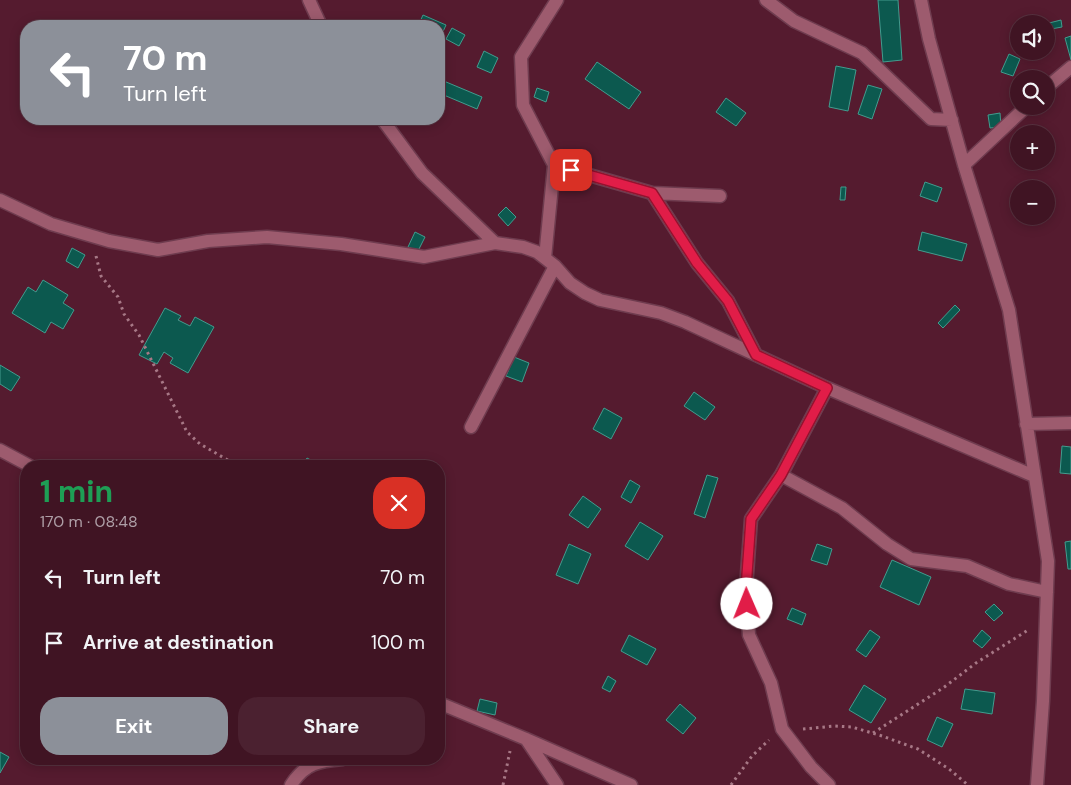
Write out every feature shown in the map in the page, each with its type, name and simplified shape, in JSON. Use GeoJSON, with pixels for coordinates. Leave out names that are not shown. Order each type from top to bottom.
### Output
{"type":"FeatureCollection","features":[{"type":"Feature","properties":{"kind":"street"},"geometry":{"type":"LineString","coordinates":[[309,0],[318,20]]}},
{"type":"Feature","properties":{"kind":"street"},"geometry":{"type":"LineString","coordinates":[[471,427],[550,262],[554,165],[523,105],[521,57],[557,0]]}},
{"type":"Feature","properties":{"kind":"street"},"geometry":{"type":"LineString","coordinates":[[766,0],[794,21],[862,53],[931,119],[952,120]]}},
{"type":"Feature","properties":{"kind":"street"},"geometry":{"type":"LineString","coordinates":[[921,0],[929,39],[964,164],[1009,310],[1048,561],[1043,702],[1037,785]]}},
{"type":"Feature","properties":{"kind":"street"},"geometry":{"type":"LineString","coordinates":[[1055,80],[1071,66]]}},
{"type":"Feature","properties":{"kind":"street"},"geometry":{"type":"LineString","coordinates":[[964,164],[1016,115]]}},
{"type":"Feature","properties":{"kind":"street"},"geometry":{"type":"LineString","coordinates":[[387,125],[422,172],[495,243]]}},
{"type":"Feature","properties":{"kind":"street"},"geometry":{"type":"LineString","coordinates":[[554,165],[652,193],[720,196]]}},
{"type":"Feature","properties":{"kind":"street"},"geometry":{"type":"LineString","coordinates":[[652,193],[697,263],[728,301],[756,355]]}},
{"type":"Feature","properties":{"kind":"street"},"geometry":{"type":"LineString","coordinates":[[0,200],[51,224],[109,241],[158,250],[208,242],[267,237],[340,244],[424,257],[495,243],[523,247],[537,252],[550,262],[570,283],[600,300],[661,313],[685,322],[827,388],[1034,476]]}},
{"type":"Feature","properties":{"kind":"street"},"geometry":{"type":"LineString","coordinates":[[827,388],[781,475],[751,519],[746,588],[749,635],[771,683],[782,729],[811,766],[829,785]]}},
{"type":"Feature","properties":{"kind":"street"},"geometry":{"type":"LineString","coordinates":[[1026,424],[1071,423]]}},
{"type":"Feature","properties":{"kind":"street"},"geometry":{"type":"LineString","coordinates":[[0,450],[20,461]]}},
{"type":"Feature","properties":{"kind":"street"},"geometry":{"type":"LineString","coordinates":[[781,475],[842,508],[887,544],[911,559],[967,566],[1009,584],[1047,592]]}},
{"type":"Feature","properties":{"kind":"street"},"geometry":{"type":"LineString","coordinates":[[445,708],[520,736],[631,785]]}},
{"type":"Feature","properties":{"kind":"street"},"geometry":{"type":"LineString","coordinates":[[520,736],[557,785]]}},
{"type":"Feature","properties":{"kind":"street"},"geometry":{"type":"LineString","coordinates":[[291,785],[299,773],[312,765]]}},
{"type":"Feature","properties":{"kind":"path"},"geometry":{"type":"LineString","coordinates":[[109,241],[98,250],[96,257],[101,276],[118,297],[124,314],[139,335],[187,432],[200,444],[228,460]]}},
{"type":"Feature","properties":{"kind":"path"},"geometry":{"type":"LineString","coordinates":[[873,734],[943,688],[976,663],[1046,618]]}},
{"type":"Feature","properties":{"kind":"path"},"geometry":{"type":"LineString","coordinates":[[731,785],[752,756],[774,736],[784,732],[835,726],[852,727],[918,749],[949,769],[968,785]]}},
{"type":"Feature","properties":{"kind":"path"},"geometry":{"type":"LineString","coordinates":[[503,785],[520,736]]}},
{"type":"Feature","properties":{"kind":"building"},"geometry":{"type":"Polygon","coordinates":[[[878,0],[898,0],[902,60],[883,62],[878,0]]]}},
{"type":"Feature","properties":{"kind":"building"},"geometry":{"type":"Polygon","coordinates":[[[423,15],[434,20],[421,20],[423,15]]]}},
{"type":"Feature","properties":{"kind":"building"},"geometry":{"type":"Polygon","coordinates":[[[1061,20],[1062,27],[1055,28],[1055,22],[1061,20]]]}},
{"type":"Feature","properties":{"kind":"building"},"geometry":{"type":"Polygon","coordinates":[[[452,28],[465,35],[459,46],[446,39],[452,28]]]}},
{"type":"Feature","properties":{"kind":"building"},"geometry":{"type":"Polygon","coordinates":[[[1071,36],[1071,60],[1065,38],[1071,36]]]}},
{"type":"Feature","properties":{"kind":"building"},"geometry":{"type":"Polygon","coordinates":[[[484,51],[498,58],[491,73],[477,67],[484,51]]]}},
{"type":"Feature","properties":{"kind":"building"},"geometry":{"type":"Polygon","coordinates":[[[1009,54],[1010,60],[1020,60],[1015,70],[1010,70],[1010,75],[1001,72],[1009,54]]]}},
{"type":"Feature","properties":{"kind":"building"},"geometry":{"type":"Polygon","coordinates":[[[597,62],[641,92],[629,109],[585,79],[597,62]]]}},
{"type":"Feature","properties":{"kind":"building"},"geometry":{"type":"Polygon","coordinates":[[[836,66],[856,70],[848,111],[829,107],[836,66]]]}},
{"type":"Feature","properties":{"kind":"building"},"geometry":{"type":"Polygon","coordinates":[[[445,82],[482,97],[477,109],[445,96],[445,82]]]}},
{"type":"Feature","properties":{"kind":"building"},"geometry":{"type":"Polygon","coordinates":[[[868,85],[882,89],[872,119],[858,114],[868,85]]]}},
{"type":"Feature","properties":{"kind":"building"},"geometry":{"type":"Polygon","coordinates":[[[537,88],[549,92],[546,102],[534,97],[537,88]]]}},
{"type":"Feature","properties":{"kind":"building"},"geometry":{"type":"Polygon","coordinates":[[[726,98],[746,113],[736,126],[716,112],[726,98]]]}},
{"type":"Feature","properties":{"kind":"building"},"geometry":{"type":"Polygon","coordinates":[[[1000,113],[1001,127],[990,128],[988,115],[1000,113]]]}},
{"type":"Feature","properties":{"kind":"building"},"geometry":{"type":"Polygon","coordinates":[[[925,182],[942,188],[937,202],[920,196],[925,182]]]}},
{"type":"Feature","properties":{"kind":"building"},"geometry":{"type":"Polygon","coordinates":[[[841,187],[846,187],[845,200],[840,200],[841,187]]]}},
{"type":"Feature","properties":{"kind":"building"},"geometry":{"type":"Polygon","coordinates":[[[506,207],[516,217],[508,226],[498,215],[506,207]]]}},
{"type":"Feature","properties":{"kind":"building"},"geometry":{"type":"Polygon","coordinates":[[[415,232],[425,237],[418,251],[408,247],[415,232]]]}},
{"type":"Feature","properties":{"kind":"building"},"geometry":{"type":"Polygon","coordinates":[[[922,232],[967,244],[962,261],[918,250],[922,232]]]}},
{"type":"Feature","properties":{"kind":"building"},"geometry":{"type":"Polygon","coordinates":[[[72,248],[85,255],[78,268],[66,261],[72,248]]]}},
{"type":"Feature","properties":{"kind":"building"},"geometry":{"type":"Polygon","coordinates":[[[43,280],[68,295],[63,303],[74,310],[63,329],[51,322],[45,333],[12,313],[28,287],[36,292],[43,280]]]}},
{"type":"Feature","properties":{"kind":"building"},"geometry":{"type":"Polygon","coordinates":[[[955,305],[960,310],[943,328],[938,323],[955,305]]]}},
{"type":"Feature","properties":{"kind":"building"},"geometry":{"type":"Polygon","coordinates":[[[165,308],[181,316],[178,320],[190,326],[195,317],[214,327],[188,373],[170,363],[173,358],[164,352],[157,364],[139,355],[165,308]]]}},
{"type":"Feature","properties":{"kind":"building"},"geometry":{"type":"Polygon","coordinates":[[[514,357],[529,363],[522,382],[506,376],[514,357]]]}},
{"type":"Feature","properties":{"kind":"building"},"geometry":{"type":"Polygon","coordinates":[[[0,365],[20,377],[11,391],[0,384],[0,365]]]}},
{"type":"Feature","properties":{"kind":"building"},"geometry":{"type":"Polygon","coordinates":[[[694,392],[715,407],[705,420],[684,406],[694,392]]]}},
{"type":"Feature","properties":{"kind":"building"},"geometry":{"type":"Polygon","coordinates":[[[604,408],[622,418],[611,439],[593,429],[604,408]]]}},
{"type":"Feature","properties":{"kind":"building"},"geometry":{"type":"Polygon","coordinates":[[[1062,446],[1071,447],[1071,474],[1060,473],[1062,446]]]}},
{"type":"Feature","properties":{"kind":"building"},"geometry":{"type":"Polygon","coordinates":[[[707,475],[718,478],[705,518],[694,514],[707,475]]]}},
{"type":"Feature","properties":{"kind":"building"},"geometry":{"type":"Polygon","coordinates":[[[630,480],[640,486],[631,503],[621,497],[630,480]]]}},
{"type":"Feature","properties":{"kind":"building"},"geometry":{"type":"Polygon","coordinates":[[[583,496],[601,509],[588,528],[569,515],[583,496]]]}},
{"type":"Feature","properties":{"kind":"building"},"geometry":{"type":"Polygon","coordinates":[[[640,522],[663,536],[648,560],[625,546],[640,522]]]}},
{"type":"Feature","properties":{"kind":"building"},"geometry":{"type":"Polygon","coordinates":[[[1071,541],[1071,569],[1068,569],[1065,542],[1071,541]]]}},
{"type":"Feature","properties":{"kind":"building"},"geometry":{"type":"Polygon","coordinates":[[[569,544],[591,554],[578,584],[556,575],[569,544]]]}},
{"type":"Feature","properties":{"kind":"building"},"geometry":{"type":"Polygon","coordinates":[[[817,544],[832,549],[827,565],[811,560],[817,544]]]}},
{"type":"Feature","properties":{"kind":"building"},"geometry":{"type":"Polygon","coordinates":[[[892,560],[931,577],[919,605],[880,587],[892,560]]]}},
{"type":"Feature","properties":{"kind":"building"},"geometry":{"type":"Polygon","coordinates":[[[994,604],[1003,613],[994,621],[985,612],[994,604]]]}},
{"type":"Feature","properties":{"kind":"building"},"geometry":{"type":"Polygon","coordinates":[[[792,608],[806,614],[802,625],[787,619],[792,608]]]}},
{"type":"Feature","properties":{"kind":"building"},"geometry":{"type":"Polygon","coordinates":[[[870,630],[880,637],[866,657],[856,650],[870,630]]]}},
{"type":"Feature","properties":{"kind":"building"},"geometry":{"type":"Polygon","coordinates":[[[982,630],[991,638],[982,648],[973,641],[982,630]]]}},
{"type":"Feature","properties":{"kind":"building"},"geometry":{"type":"Polygon","coordinates":[[[629,635],[656,649],[647,665],[621,651],[629,635]]]}},
{"type":"Feature","properties":{"kind":"building"},"geometry":{"type":"Polygon","coordinates":[[[608,676],[616,681],[610,692],[602,688],[608,676]]]}},
{"type":"Feature","properties":{"kind":"building"},"geometry":{"type":"Polygon","coordinates":[[[864,685],[886,699],[871,723],[849,710],[864,685]]]}},
{"type":"Feature","properties":{"kind":"building"},"geometry":{"type":"Polygon","coordinates":[[[965,689],[995,693],[992,714],[961,709],[965,689]]]}},
{"type":"Feature","properties":{"kind":"building"},"geometry":{"type":"Polygon","coordinates":[[[480,699],[497,703],[495,715],[477,711],[480,699]]]}},
{"type":"Feature","properties":{"kind":"building"},"geometry":{"type":"Polygon","coordinates":[[[680,704],[696,718],[683,734],[666,720],[680,704]]]}},
{"type":"Feature","properties":{"kind":"building"},"geometry":{"type":"Polygon","coordinates":[[[937,717],[953,724],[942,747],[927,740],[937,717]]]}},
{"type":"Feature","properties":{"kind":"building"},"geometry":{"type":"Polygon","coordinates":[[[0,752],[9,757],[0,773],[0,752]]]}},
{"type":"Feature","properties":{"kind":"route"},"geometry":{"type":"LineString","coordinates":[[571,170],[652,193],[697,263],[728,301],[756,355],[827,388],[781,475],[751,519],[746,588],[747,604]]}}]}
